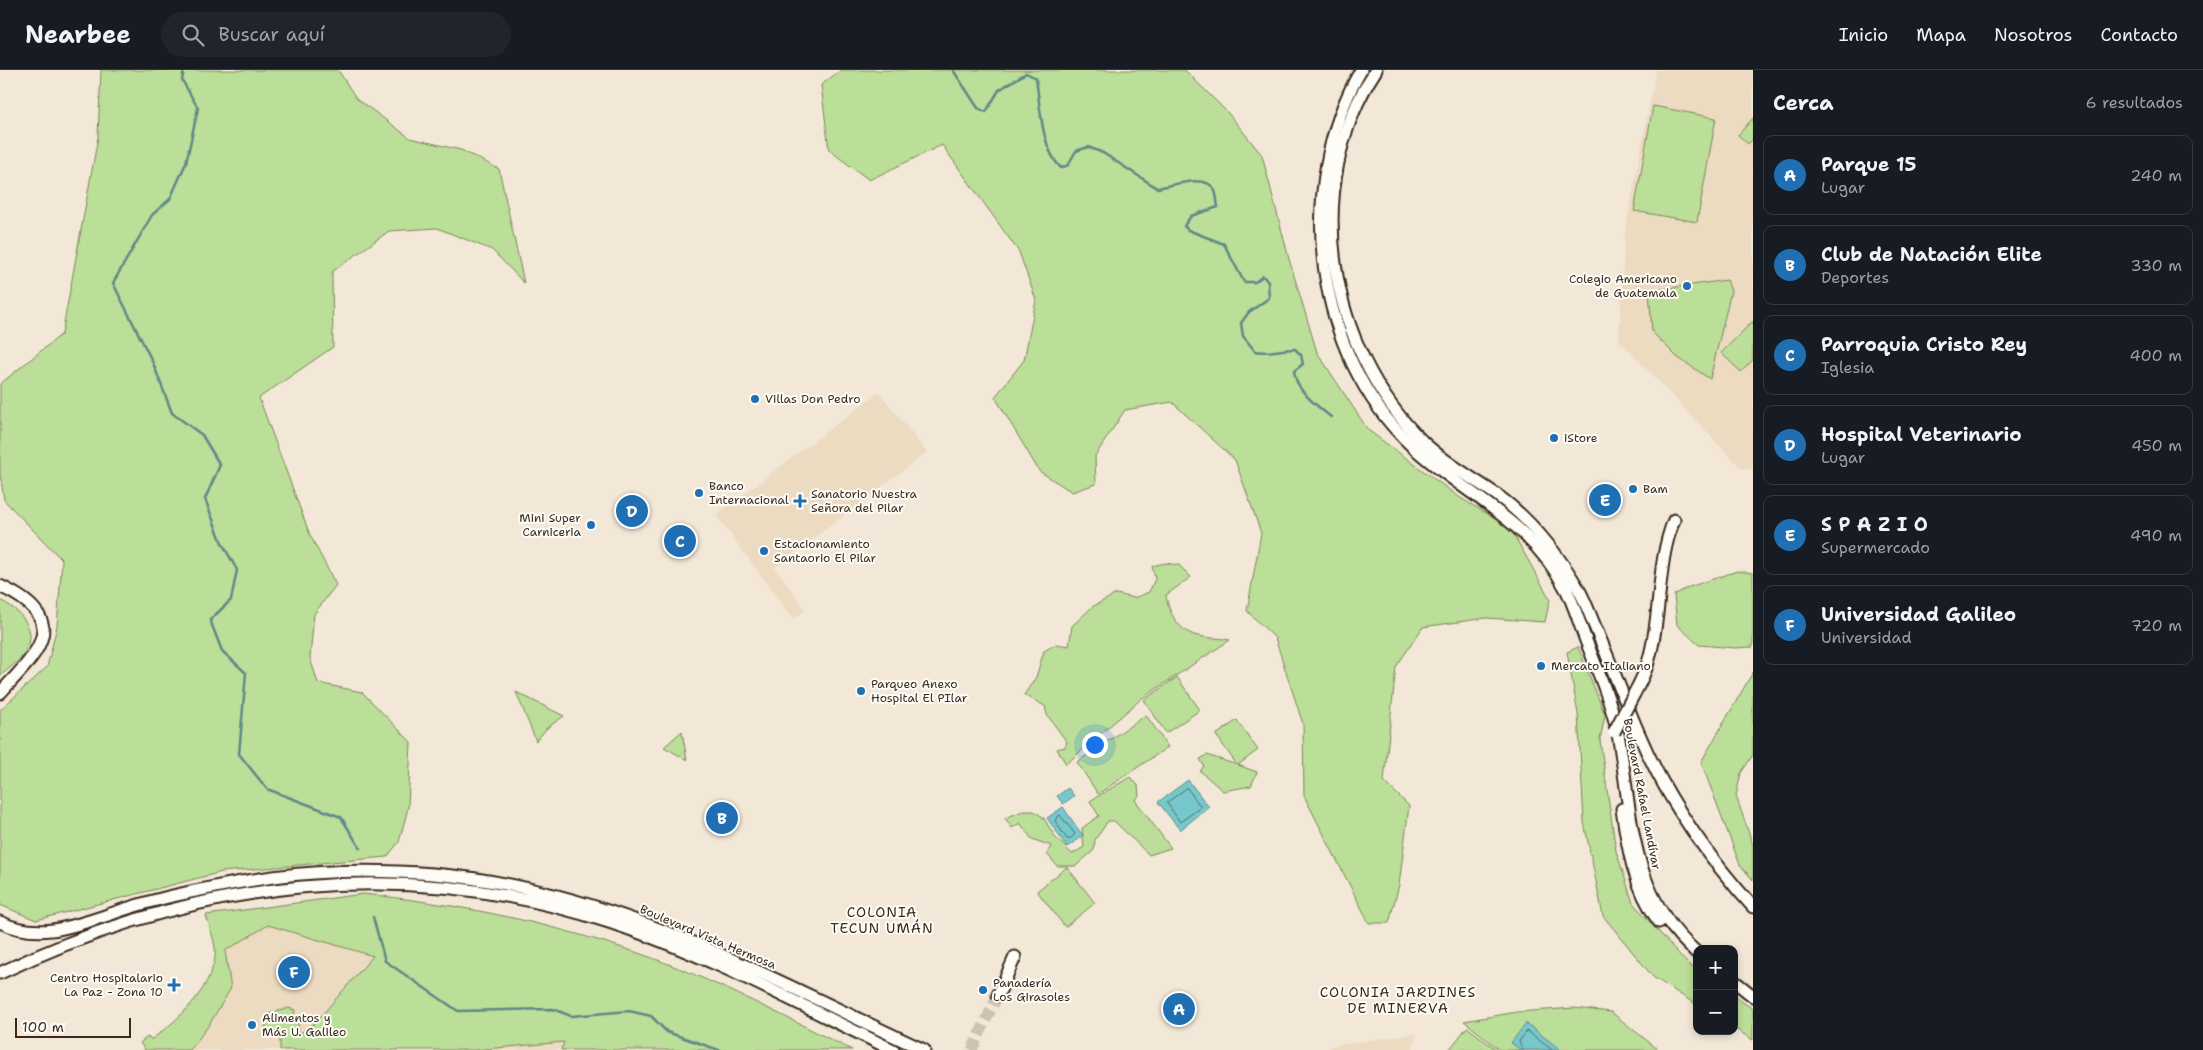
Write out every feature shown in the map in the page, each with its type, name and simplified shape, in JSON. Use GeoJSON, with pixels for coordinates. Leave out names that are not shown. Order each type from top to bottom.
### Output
{"type":"FeatureCollection","features":[{"type":"Feature","properties":{"kind":"main road","name":"Boulevard Rafael Landívar"},"geometry":{"type":"LineString","coordinates":[[1361,70],[1337,120],[1326,165],[1321,206],[1324,267],[1333,307],[1347,348],[1372,397],[1410,444],[1434,465],[1508,518],[1527,536],[1552,567],[1567,591],[1606,691],[1617,732],[1641,870],[1660,913],[1673,931],[1693,949]]}},
{"type":"Feature","properties":{"kind":"main road","name":"Boulevard Rafael Landívar"},"geometry":{"type":"LineString","coordinates":[[1376,70],[1348,123],[1338,157],[1332,196],[1335,269],[1347,317],[1363,355],[1394,410],[1424,442],[1514,510],[1540,535],[1559,559],[1580,591],[1638,734],[1665,788],[1714,860],[1753,907]]}},
{"type":"Feature","properties":{"kind":"main road"},"geometry":{"type":"LineString","coordinates":[[1673,522],[1660,581],[1650,659],[1637,688],[1615,727],[1612,742],[1629,858],[1640,892],[1650,911],[1677,945],[1693,957]]}},
{"type":"Feature","properties":{"kind":"main road"},"geometry":{"type":"LineString","coordinates":[[0,586],[28,602],[38,613],[42,634],[36,654],[0,693]]}},
{"type":"Feature","properties":{"kind":"main road"},"geometry":{"type":"LineString","coordinates":[[0,682],[36,654]]}},
{"type":"Feature","properties":{"kind":"main road","name":"Boulevard Vista Hermosa"},"geometry":{"type":"LineString","coordinates":[[0,922],[20,930],[34,932],[64,930],[168,897],[277,877],[373,872],[468,878],[560,896],[650,924],[924,1050]]}},
{"type":"Feature","properties":{"kind":"main road","name":"Boulevard Vista Hermosa"},"geometry":{"type":"LineString","coordinates":[[0,973],[61,946],[134,919],[239,893],[332,884],[441,887],[498,895],[568,910],[610,922],[710,963],[893,1050]]}},
{"type":"Feature","properties":{"kind":"main road"},"geometry":{"type":"LineString","coordinates":[[998,995],[1015,957]]}},
{"type":"Feature","properties":{"kind":"main road"},"geometry":{"type":"LineString","coordinates":[[1738,983],[1753,988]]}},
{"type":"Feature","properties":{"kind":"main road"},"geometry":{"type":"LineString","coordinates":[[1738,984],[1753,996]]}},
{"type":"Feature","properties":{"kind":"shaded area","name":"Colegio Americano de Guatemala"},"geometry":{"type":"Polygon","coordinates":[[[1656,70],[1753,70],[1753,469],[1741,468],[1619,340],[1625,232],[1656,70]]]}},
{"type":"Feature","properties":{"kind":"shaded area","name":"Sanatorio Nuestra Señora del Pilar"},"geometry":{"type":"Polygon","coordinates":[[[879,392],[927,452],[775,568],[806,610],[793,619],[716,515],[879,392]]]}},
{"type":"Feature","properties":{"kind":"shaded area"},"geometry":{"type":"Polygon","coordinates":[[[268,925],[373,956],[315,1023],[313,1050],[190,1050],[209,1025],[231,988],[225,951],[268,925]]]}},
{"type":"Feature","properties":{"kind":"shaded area"},"geometry":{"type":"Polygon","coordinates":[[[1417,1033],[1412,1050],[1326,1050],[1332,1046],[1417,1033]]]}},
{"type":"Feature","properties":{"kind":"shaded area"},"geometry":{"type":"Polygon","coordinates":[[[564,1042],[561,1050],[474,1050],[474,1049],[564,1042]]]}},
{"type":"Feature","properties":{"kind":"green space"},"geometry":{"type":"Polygon","coordinates":[[[101,70],[338,70],[356,98],[410,138],[461,150],[499,169],[524,283],[492,250],[437,228],[389,231],[332,272],[333,347],[259,398],[310,535],[336,585],[314,614],[310,658],[318,683],[362,692],[411,742],[408,808],[399,842],[387,857],[222,872],[36,920],[0,905],[0,710],[47,667],[57,626],[62,560],[4,500],[0,473],[0,384],[62,334],[98,137],[101,70]]]}},
{"type":"Feature","properties":{"kind":"green space"},"geometry":{"type":"Polygon","coordinates":[[[841,70],[1185,70],[1228,113],[1262,155],[1289,259],[1317,352],[1368,430],[1459,497],[1510,528],[1550,599],[1545,622],[1486,618],[1423,627],[1396,667],[1384,781],[1409,806],[1399,885],[1389,923],[1369,923],[1304,796],[1303,724],[1275,638],[1247,611],[1261,533],[1235,460],[1172,402],[1125,410],[1095,456],[1096,484],[1072,492],[1039,471],[995,397],[1024,360],[1036,300],[1019,252],[942,145],[869,180],[829,150],[821,85],[841,70]]]}},
{"type":"Feature","properties":{"kind":"green space"},"geometry":{"type":"Polygon","coordinates":[[[1653,106],[1716,118],[1697,222],[1634,211],[1653,106]]]}},
{"type":"Feature","properties":{"kind":"green space"},"geometry":{"type":"Polygon","coordinates":[[[1753,118],[1753,139],[1748,144],[1738,135],[1753,118]]]}},
{"type":"Feature","properties":{"kind":"green space"},"geometry":{"type":"Polygon","coordinates":[[[1727,280],[1731,291],[1710,379],[1677,357],[1652,332],[1649,291],[1727,280]]]}},
{"type":"Feature","properties":{"kind":"green space"},"geometry":{"type":"Polygon","coordinates":[[[1753,321],[1753,360],[1741,372],[1721,353],[1753,321]]]}},
{"type":"Feature","properties":{"kind":"green space"},"geometry":{"type":"Polygon","coordinates":[[[1165,563],[1179,565],[1191,577],[1166,595],[1169,608],[1180,626],[1191,634],[1198,636],[1230,640],[1141,699],[1066,764],[1057,749],[1065,747],[1067,742],[1047,715],[1045,706],[1024,695],[1036,677],[1044,651],[1056,644],[1069,646],[1072,626],[1092,607],[1116,594],[1134,598],[1149,592],[1155,579],[1152,566],[1165,563]]]}},
{"type":"Feature","properties":{"kind":"green space"},"geometry":{"type":"Polygon","coordinates":[[[1737,571],[1753,573],[1753,647],[1735,648],[1699,645],[1677,625],[1674,595],[1689,587],[1737,571]]]}},
{"type":"Feature","properties":{"kind":"green space"},"geometry":{"type":"Polygon","coordinates":[[[0,600],[14,609],[25,621],[29,628],[30,636],[29,644],[23,655],[0,676],[0,600]]]}},
{"type":"Feature","properties":{"kind":"green space"},"geometry":{"type":"Polygon","coordinates":[[[1578,647],[1605,715],[1600,740],[1616,851],[1633,903],[1693,967],[1693,1002],[1653,977],[1603,916],[1584,822],[1578,714],[1567,652],[1578,647]]]}},
{"type":"Feature","properties":{"kind":"green space"},"geometry":{"type":"Polygon","coordinates":[[[1753,672],[1753,755],[1741,773],[1736,796],[1753,845],[1753,880],[1740,865],[1701,762],[1753,672]]]}},
{"type":"Feature","properties":{"kind":"green space"},"geometry":{"type":"Polygon","coordinates":[[[1177,677],[1200,710],[1166,733],[1144,700],[1177,677]]]}},
{"type":"Feature","properties":{"kind":"green space"},"geometry":{"type":"Polygon","coordinates":[[[516,692],[564,716],[547,728],[536,741],[516,692]]]}},
{"type":"Feature","properties":{"kind":"green space"},"geometry":{"type":"Polygon","coordinates":[[[1146,715],[1168,747],[1098,794],[1077,762],[1146,715]]]}},
{"type":"Feature","properties":{"kind":"green space"},"geometry":{"type":"Polygon","coordinates":[[[1237,720],[1258,750],[1238,765],[1257,772],[1251,786],[1223,791],[1200,771],[1204,766],[1200,759],[1207,755],[1237,765],[1216,735],[1237,720]]]}},
{"type":"Feature","properties":{"kind":"green space"},"geometry":{"type":"Polygon","coordinates":[[[682,731],[687,760],[664,747],[682,731]]]}},
{"type":"Feature","properties":{"kind":"green space"},"geometry":{"type":"Polygon","coordinates":[[[1130,777],[1138,785],[1139,796],[1135,800],[1171,848],[1149,855],[1114,821],[1108,821],[1095,840],[1094,850],[1076,866],[1057,866],[1047,854],[1051,846],[1032,839],[1020,823],[1012,828],[1005,818],[1023,811],[1034,811],[1043,817],[1055,837],[1072,854],[1084,847],[1082,828],[1099,816],[1090,801],[1130,777]]]}},
{"type":"Feature","properties":{"kind":"green space"},"geometry":{"type":"Polygon","coordinates":[[[719,807],[732,814],[725,828],[711,821],[719,807]]]}},
{"type":"Feature","properties":{"kind":"green space"},"geometry":{"type":"Polygon","coordinates":[[[1067,867],[1095,903],[1065,927],[1037,891],[1067,867]]]}},
{"type":"Feature","properties":{"kind":"green space"},"geometry":{"type":"Polygon","coordinates":[[[363,894],[428,902],[493,914],[588,937],[620,947],[709,981],[852,1050],[561,1050],[564,1042],[474,1050],[280,1050],[280,1040],[275,1032],[264,1036],[268,1014],[289,1008],[295,1010],[293,1022],[298,1023],[299,1034],[315,1023],[373,956],[268,925],[225,951],[231,988],[209,1025],[190,1050],[145,1050],[140,1043],[147,1037],[152,1039],[172,1023],[191,1004],[206,982],[212,970],[215,952],[206,915],[363,894]]]}},
{"type":"Feature","properties":{"kind":"green space"},"geometry":{"type":"Polygon","coordinates":[[[1738,999],[1753,1009],[1753,1040],[1738,1031],[1738,999]]]}},
{"type":"Feature","properties":{"kind":"green space"},"geometry":{"type":"Polygon","coordinates":[[[1574,1008],[1611,1012],[1659,1050],[1500,1050],[1464,1021],[1517,1012],[1574,1008]]]}},
{"type":"Feature","properties":{"kind":"green space"},"geometry":{"type":"Polygon","coordinates":[[[1467,1027],[1497,1050],[1449,1050],[1467,1027]]]}},
{"type":"Feature","properties":{"kind":"water"},"geometry":{"type":"Polygon","coordinates":[[[1188,780],[1209,807],[1180,830],[1158,802],[1188,780]]]}},
{"type":"Feature","properties":{"kind":"water"},"geometry":{"type":"Polygon","coordinates":[[[1068,788],[1074,796],[1063,804],[1057,796],[1068,788]]]}},
{"type":"Feature","properties":{"kind":"water"},"geometry":{"type":"Polygon","coordinates":[[[1063,807],[1083,836],[1067,847],[1047,818],[1063,807]]]}},
{"type":"Feature","properties":{"kind":"water"},"geometry":{"type":"Polygon","coordinates":[[[1526,1023],[1561,1050],[1521,1050],[1511,1043],[1526,1023]]]}},
{"type":"Feature","properties":{"kind":"waterway"},"geometry":{"type":"LineString","coordinates":[[184,70],[182,80],[198,108],[186,163],[170,199],[152,215],[113,283],[153,363],[172,413],[202,435],[220,465],[205,499],[222,543],[237,570],[231,600],[210,620],[222,651],[246,673],[239,754],[267,789],[341,817],[360,848]]}},
{"type":"Feature","properties":{"kind":"waterway"},"geometry":{"type":"LineString","coordinates":[[953,70],[978,108],[986,112],[999,90],[1026,73],[1036,78],[1045,138],[1054,160],[1061,168],[1068,165],[1076,151],[1088,147],[1103,153],[1157,188],[1197,181],[1211,185],[1216,193],[1218,207],[1191,216],[1184,226],[1188,230],[1224,244],[1244,282],[1255,282],[1263,276],[1268,282],[1269,298],[1249,312],[1241,323],[1243,336],[1255,351],[1295,349],[1301,355],[1303,364],[1294,371],[1298,385],[1319,408],[1331,417]]}},
{"type":"Feature","properties":{"kind":"waterway"},"geometry":{"type":"LineString","coordinates":[[373,917],[385,961],[458,1011],[553,1009],[571,1016],[629,1011],[651,1016],[667,1032],[719,1050]]}},
{"type":"Feature","properties":{"kind":"tunnel"},"geometry":{"type":"LineString","coordinates":[[972,1050],[998,995]]}},
{"type":"Feature","properties":{"kind":"place","name":"Colegio Americano de Guatemala"},"geometry":{"type":"Point","coordinates":[1687,286]}},
{"type":"Feature","properties":{"kind":"place","name":"Villas Don Pedro"},"geometry":{"type":"Point","coordinates":[755,399]}},
{"type":"Feature","properties":{"kind":"place","name":"iStore"},"geometry":{"type":"Point","coordinates":[1554,438]}},
{"type":"Feature","properties":{"kind":"place","name":"Bam"},"geometry":{"type":"Point","coordinates":[1633,489]}},
{"type":"Feature","properties":{"kind":"place","name":"Banco Internacional"},"geometry":{"type":"Point","coordinates":[699,493]}},
{"type":"Feature","properties":{"kind":"place","name":"S P A Z I O"},"geometry":{"type":"Point","coordinates":[1605,500]}},
{"type":"Feature","properties":{"kind":"place","name":"Sanatorio Nuestra Señora del Pilar"},"geometry":{"type":"Point","coordinates":[800,501]}},
{"type":"Feature","properties":{"kind":"place","name":"Hospital Veterinario"},"geometry":{"type":"Point","coordinates":[632,511]}},
{"type":"Feature","properties":{"kind":"place","name":"Mini Super Carniceria"},"geometry":{"type":"Point","coordinates":[591,525]}},
{"type":"Feature","properties":{"kind":"place","name":"Parroquia Cristo Rey"},"geometry":{"type":"Point","coordinates":[680,541]}},
{"type":"Feature","properties":{"kind":"place","name":"Estacionamiento Santaorio El Pilar"},"geometry":{"type":"Point","coordinates":[764,551]}},
{"type":"Feature","properties":{"kind":"place","name":"Mercato Italiano"},"geometry":{"type":"Point","coordinates":[1541,666]}},
{"type":"Feature","properties":{"kind":"place","name":"Parqueo Anexo Hospital El PIlar"},"geometry":{"type":"Point","coordinates":[861,691]}},
{"type":"Feature","properties":{"kind":"place","name":"Club de Natación Elite"},"geometry":{"type":"Point","coordinates":[722,818]}},
{"type":"Feature","properties":{"kind":"place","name":"Universidad Galileo"},"geometry":{"type":"Point","coordinates":[294,972]}},
{"type":"Feature","properties":{"kind":"place","name":"Centro Hospitalario La Paz - Zona 10"},"geometry":{"type":"Point","coordinates":[174,985]}},
{"type":"Feature","properties":{"kind":"place","name":"Panadería Los Girasoles"},"geometry":{"type":"Point","coordinates":[983,990]}},
{"type":"Feature","properties":{"kind":"place","name":"Parque 15"},"geometry":{"type":"Point","coordinates":[1179,1009]}},
{"type":"Feature","properties":{"kind":"place","name":"Alimentos y Más U. Galileo"},"geometry":{"type":"Point","coordinates":[252,1025]}},
{"type":"Feature","properties":{"kind":"district","name":"COLONIA TECUN UMÁN"},"geometry":{"type":"Point","coordinates":[882,920]}},
{"type":"Feature","properties":{"kind":"district","name":"COLONIA JARDINES DE MINERVA"},"geometry":{"type":"Point","coordinates":[1398,1000]}}]}
